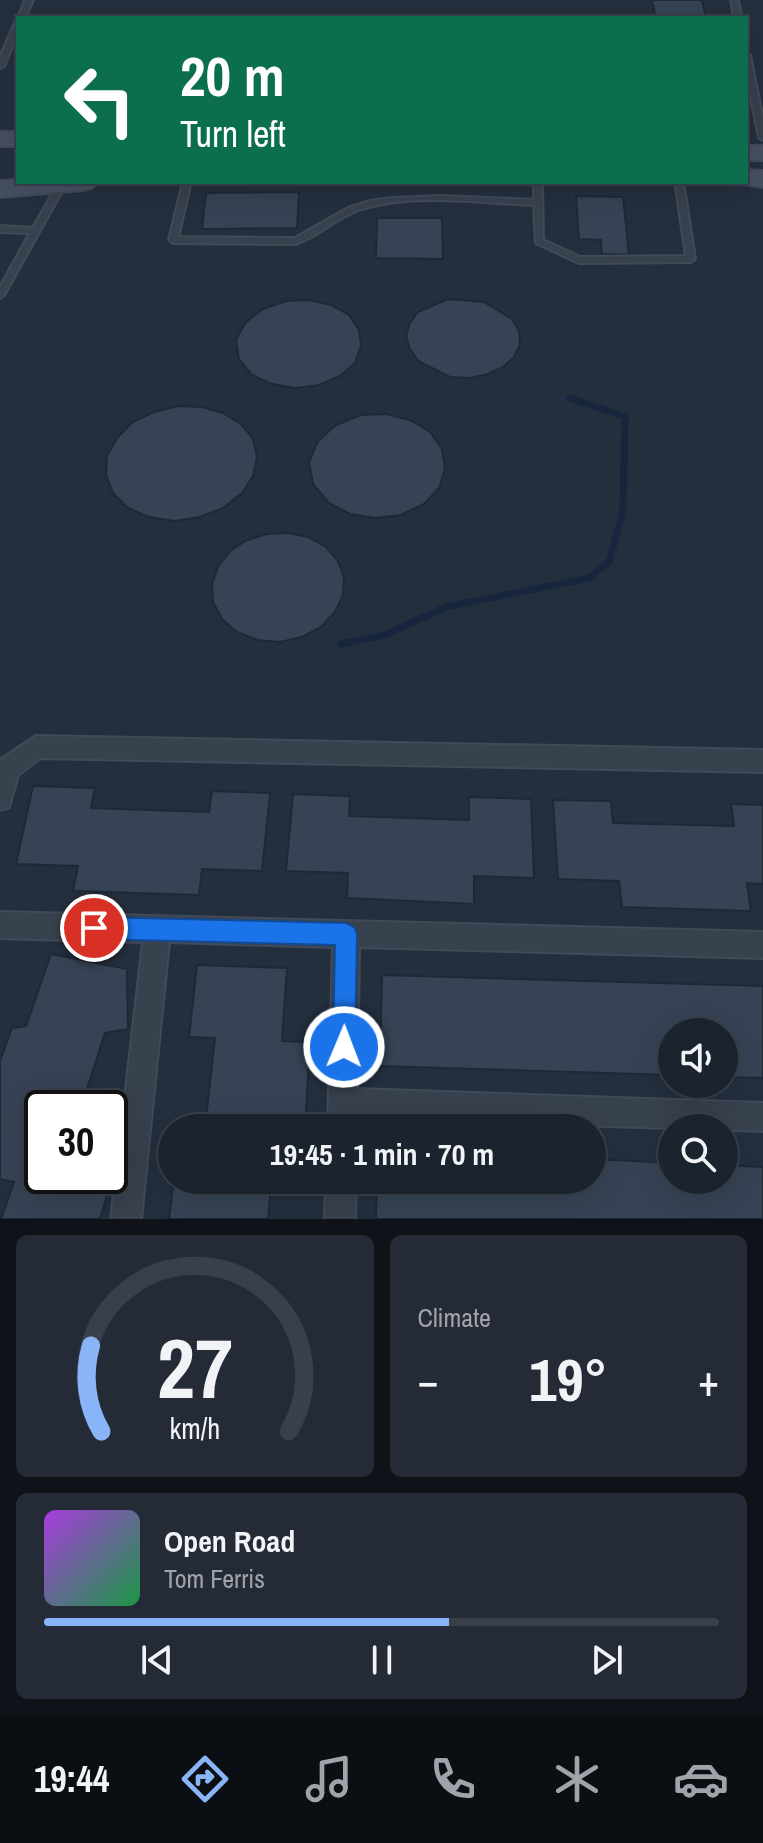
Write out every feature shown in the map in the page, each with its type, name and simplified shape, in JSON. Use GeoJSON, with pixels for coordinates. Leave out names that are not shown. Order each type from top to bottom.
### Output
{"type":"FeatureCollection","features":[{"type":"Feature","properties":{"kind":"street"},"geometry":{"type":"LineString","coordinates":[[0,189],[61,184]]}},
{"type":"Feature","properties":{"kind":"street"},"geometry":{"type":"LineString","coordinates":[[0,799],[7,769],[36,747],[763,761]]}},
{"type":"Feature","properties":{"kind":"street"},"geometry":{"type":"LineString","coordinates":[[0,925],[763,945]]}},
{"type":"Feature","properties":{"kind":"street"},"geometry":{"type":"LineString","coordinates":[[126,1219],[157,930]]}},
{"type":"Feature","properties":{"kind":"street"},"geometry":{"type":"LineString","coordinates":[[343,1114],[346,934]]}},
{"type":"Feature","properties":{"kind":"street"},"geometry":{"type":"LineString","coordinates":[[606,1116],[763,1117]]}},
{"type":"Feature","properties":{"kind":"street"},"geometry":{"type":"LineString","coordinates":[[340,1219],[341,1194]]}},
{"type":"Feature","properties":{"kind":"lane"},"geometry":{"type":"LineString","coordinates":[[0,66],[16,30]]}},
{"type":"Feature","properties":{"kind":"lane"},"geometry":{"type":"LineString","coordinates":[[748,65],[763,138]]}},
{"type":"Feature","properties":{"kind":"lane"},"geometry":{"type":"LineString","coordinates":[[0,295],[36,231],[72,184]]}},
{"type":"Feature","properties":{"kind":"lane"},"geometry":{"type":"LineString","coordinates":[[187,184],[173,240],[296,241],[315,234],[350,210],[384,200],[538,203]]}},
{"type":"Feature","properties":{"kind":"lane"},"geometry":{"type":"LineString","coordinates":[[538,185],[539,241],[575,259],[691,259],[680,187]]}},
{"type":"Feature","properties":{"kind":"lane"},"geometry":{"type":"LineString","coordinates":[[0,229],[36,231]]}},
{"type":"Feature","properties":{"kind":"building"},"geometry":{"type":"Polygon","coordinates":[[[652,0],[702,0],[706,16],[656,16],[652,0]]]}},
{"type":"Feature","properties":{"kind":"building"},"geometry":{"type":"Polygon","coordinates":[[[299,192],[297,228],[202,229],[206,193],[299,192]]]}},
{"type":"Feature","properties":{"kind":"building"},"geometry":{"type":"Polygon","coordinates":[[[576,196],[623,197],[629,255],[602,254],[601,240],[579,239],[576,196]]]}},
{"type":"Feature","properties":{"kind":"building"},"geometry":{"type":"Polygon","coordinates":[[[377,218],[442,218],[443,259],[376,258],[377,218]]]}},
{"type":"Feature","properties":{"kind":"building"},"geometry":{"type":"Polygon","coordinates":[[[448,299],[484,302],[512,319],[519,331],[520,344],[514,357],[503,367],[470,378],[450,377],[418,361],[406,336],[410,323],[418,312],[448,299]]]}},
{"type":"Feature","properties":{"kind":"building"},"geometry":{"type":"Polygon","coordinates":[[[309,300],[331,305],[349,315],[359,330],[361,346],[355,363],[340,376],[319,385],[295,388],[272,384],[252,375],[239,359],[236,340],[245,323],[263,309],[286,301],[309,300]]]}},
{"type":"Feature","properties":{"kind":"building"},"geometry":{"type":"Polygon","coordinates":[[[178,406],[202,407],[223,413],[241,424],[253,439],[257,457],[253,476],[242,493],[223,508],[200,517],[174,521],[149,517],[128,508],[113,493],[106,475],[107,456],[117,438],[133,422],[178,406]]]}},
{"type":"Feature","properties":{"kind":"building"},"geometry":{"type":"Polygon","coordinates":[[[386,414],[410,420],[430,432],[442,449],[445,469],[439,488],[424,504],[401,515],[375,518],[350,514],[329,503],[313,484],[309,462],[318,441],[336,425],[361,415],[386,414]]]}},
{"type":"Feature","properties":{"kind":"building"},"geometry":{"type":"Polygon","coordinates":[[[288,533],[308,537],[326,547],[338,561],[344,577],[343,595],[335,612],[321,627],[302,637],[280,642],[258,640],[237,632],[222,619],[213,602],[212,584],[218,567],[230,551],[247,540],[267,534],[288,533]]]}},
{"type":"Feature","properties":{"kind":"building"},"geometry":{"type":"Polygon","coordinates":[[[33,786],[95,788],[91,808],[209,812],[212,791],[270,793],[262,871],[202,869],[199,895],[73,891],[78,866],[16,864],[33,786]]]}},
{"type":"Feature","properties":{"kind":"building"},"geometry":{"type":"Polygon","coordinates":[[[293,794],[350,796],[349,816],[469,820],[469,797],[531,799],[534,878],[474,876],[474,904],[347,898],[348,873],[286,871],[293,794]]]}},
{"type":"Feature","properties":{"kind":"building"},"geometry":{"type":"Polygon","coordinates":[[[553,800],[611,801],[613,823],[734,826],[731,804],[763,805],[763,884],[747,883],[751,911],[622,907],[619,881],[558,879],[553,800]]]}},
{"type":"Feature","properties":{"kind":"building"},"geometry":{"type":"Polygon","coordinates":[[[51,954],[127,969],[128,1029],[105,1033],[87,1090],[24,1090],[24,1194],[107,1194],[100,1219],[1,1219],[14,1182],[0,1179],[0,1061],[12,1028],[26,1026],[51,954]]]}},
{"type":"Feature","properties":{"kind":"building"},"geometry":{"type":"Polygon","coordinates":[[[197,965],[287,968],[282,1041],[310,1042],[306,1114],[207,1114],[215,1038],[189,1037],[197,965]]]}},
{"type":"Feature","properties":{"kind":"building"},"geometry":{"type":"Polygon","coordinates":[[[382,975],[763,986],[763,1078],[738,1077],[738,1018],[658,1018],[658,1075],[380,1066],[382,975]]]}},
{"type":"Feature","properties":{"kind":"building"},"geometry":{"type":"Polygon","coordinates":[[[606,1160],[658,1162],[658,1194],[738,1194],[738,1166],[763,1167],[763,1219],[376,1219],[377,1194],[606,1194],[606,1160]]]}},
{"type":"Feature","properties":{"kind":"building"},"geometry":{"type":"Polygon","coordinates":[[[172,1194],[270,1194],[268,1219],[169,1219],[172,1194]]]}},
{"type":"Feature","properties":{"kind":"waterway"},"geometry":{"type":"LineString","coordinates":[[341,644],[385,635],[446,607],[589,578],[609,562],[623,511],[625,417],[570,398]]}},
{"type":"Feature","properties":{"kind":"route"},"geometry":{"type":"LineString","coordinates":[[94,928],[346,934],[344,1047]]}}]}
